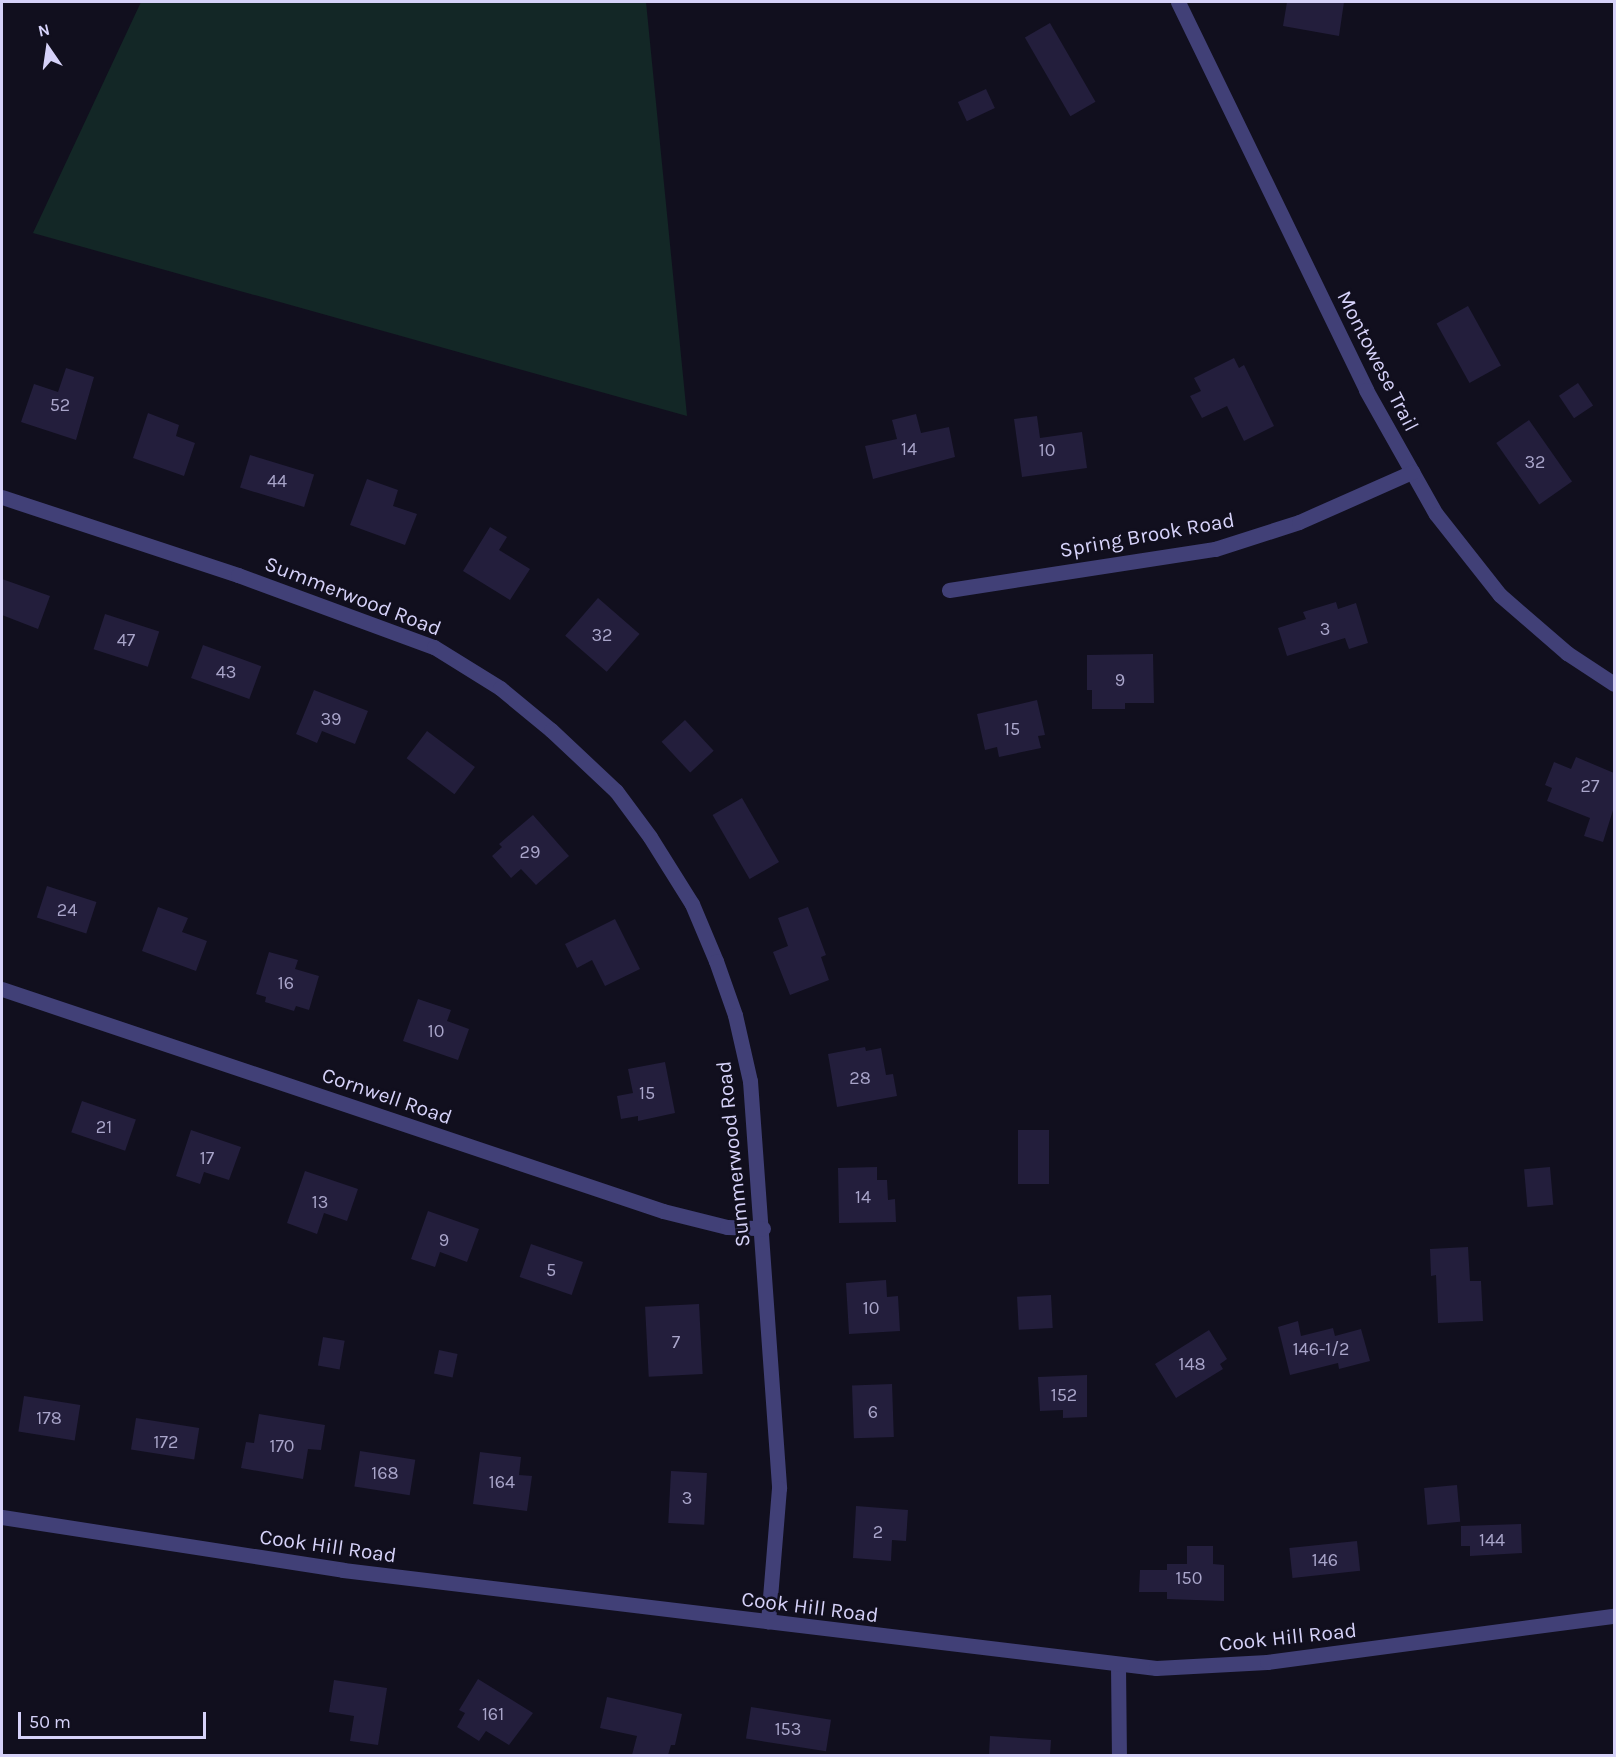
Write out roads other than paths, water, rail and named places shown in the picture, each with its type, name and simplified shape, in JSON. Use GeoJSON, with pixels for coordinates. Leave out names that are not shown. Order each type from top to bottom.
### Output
{"type":"FeatureCollection","features":[{"type":"Feature","properties":{"kind":"street","name":"Montowese Trail"},"geometry":{"type":"LineString","coordinates":[[1178,2],[1366,390],[1412,472],[1457,544],[1500,595],[1567,653],[1614,684]]}},
{"type":"Feature","properties":{"kind":"street","name":"Spring Brook Road"},"geometry":{"type":"LineString","coordinates":[[949,590],[1215,549],[1299,522],[1412,472]]}},
{"type":"Feature","properties":{"kind":"street","name":"Summerwood Road"},"geometry":{"type":"LineString","coordinates":[[2,497],[249,579],[434,647],[500,688],[616,791],[692,904],[735,1015],[750,1081],[763,1228],[779,1488],[768,1622]]}},
{"type":"Feature","properties":{"kind":"street","name":"Cornwell Road"},"geometry":{"type":"LineString","coordinates":[[2,989],[663,1211],[727,1227],[763,1228]]}},
{"type":"Feature","properties":{"kind":"street","name":"Cook Hill Road"},"geometry":{"type":"LineString","coordinates":[[2,1518],[343,1570],[1156,1668],[1267,1662],[1614,1616]]}},
{"type":"Feature","properties":{"kind":"street"},"geometry":{"type":"LineString","coordinates":[[1118,1665],[1119,1755]]}}]}
